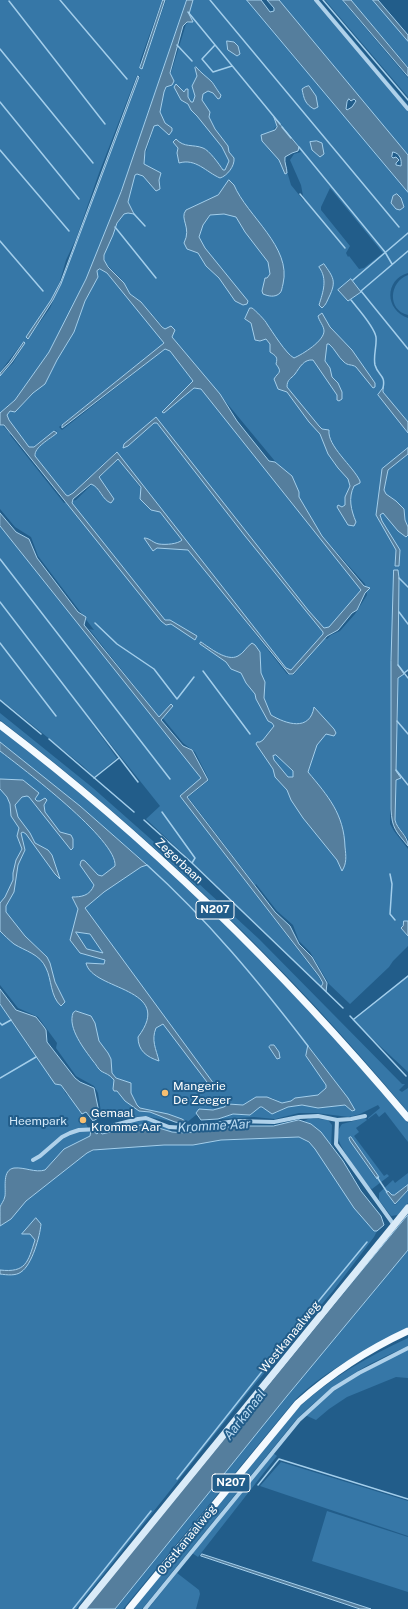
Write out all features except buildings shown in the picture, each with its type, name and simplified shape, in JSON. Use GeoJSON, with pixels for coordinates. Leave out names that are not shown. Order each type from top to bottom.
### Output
{"type":"FeatureCollection","features":[{"type":"Feature","properties":{"kind":"main road","name":"Zegerbaan"},"geometry":{"type":"LineString","coordinates":[[0,725],[73,782],[135,835],[242,936],[319,1016],[408,1118]]}},
{"type":"Feature","properties":{"kind":"main road","name":"Oostkanaalweg"},"geometry":{"type":"LineString","coordinates":[[129,1609],[285,1417],[308,1395],[360,1355],[408,1331]]}},
{"type":"Feature","properties":{"kind":"main road","name":"Oostkanaalweg"},"geometry":{"type":"LineString","coordinates":[[343,1368],[408,1336]]}},
{"type":"Feature","properties":{"kind":"street"},"geometry":{"type":"LineString","coordinates":[[316,0],[408,109]]}},
{"type":"Feature","properties":{"kind":"street"},"geometry":{"type":"LineString","coordinates":[[33,1160],[66,1135],[79,1130],[124,1123],[138,1118],[146,1118],[169,1127],[186,1128],[236,1121],[274,1122],[299,1116],[318,1116],[337,1120],[365,1116]]}},
{"type":"Feature","properties":{"kind":"street"},"geometry":{"type":"LineString","coordinates":[[337,1120],[336,1144],[394,1225]]}},
{"type":"Feature","properties":{"kind":"street","name":"Westkanaalweg"},"geometry":{"type":"LineString","coordinates":[[82,1609],[408,1208]]}},
{"type":"Feature","properties":{"kind":"street","name":"Oostkanaalweg"},"geometry":{"type":"LineString","coordinates":[[145,1609],[299,1420],[333,1389],[359,1372],[408,1348]]}},
{"type":"Feature","properties":{"kind":"green space"},"geometry":{"type":"Polygon","coordinates":[[[0,0],[162,0],[140,61],[140,68],[142,69],[166,0],[187,0],[121,192],[86,279],[49,352],[15,400],[0,413],[0,376],[13,363],[25,343],[23,342],[0,372],[0,0]],[[137,75],[99,173],[76,239],[66,260],[60,281],[51,301],[26,337],[28,339],[50,308],[61,284],[140,76],[137,75]]]}},
{"type":"Feature","properties":{"kind":"green space"},"geometry":{"type":"Polygon","coordinates":[[[193,0],[247,0],[408,192],[408,273],[400,277],[395,282],[391,288],[390,295],[395,309],[400,314],[408,318],[408,670],[404,672],[402,669],[391,674],[390,824],[408,849],[408,921],[404,921],[401,928],[408,936],[408,946],[389,967],[350,1004],[329,984],[310,952],[299,941],[293,925],[277,911],[256,884],[255,885],[188,797],[209,780],[195,752],[183,743],[161,716],[159,717],[89,629],[94,630],[38,556],[31,537],[15,527],[0,509],[0,426],[3,426],[11,434],[10,435],[64,503],[76,500],[118,459],[287,674],[293,675],[325,638],[327,639],[331,635],[340,631],[355,614],[367,595],[365,584],[322,536],[299,495],[279,466],[172,337],[141,302],[130,294],[121,279],[105,263],[104,255],[115,227],[129,205],[128,198],[130,190],[135,175],[139,174],[186,24],[193,22],[189,14],[193,0]],[[279,126],[274,128],[291,185],[304,201],[301,185],[290,160],[294,154],[301,152],[279,126]],[[330,188],[321,210],[350,246],[346,253],[348,257],[349,256],[359,269],[364,268],[383,253],[330,188]]]}},
{"type":"Feature","properties":{"kind":"green space"},"geometry":{"type":"Polygon","coordinates":[[[279,0],[319,0],[408,105],[408,155],[279,0]]]}},
{"type":"Feature","properties":{"kind":"green space"},"geometry":{"type":"Polygon","coordinates":[[[325,0],[342,0],[408,78],[408,97],[325,0]]]}},
{"type":"Feature","properties":{"kind":"green space"},"geometry":{"type":"Polygon","coordinates":[[[351,0],[373,0],[408,41],[408,67],[351,0]]]}},
{"type":"Feature","properties":{"kind":"green space"},"geometry":{"type":"Polygon","coordinates":[[[100,269],[107,273],[164,343],[59,427],[62,430],[165,349],[170,351],[193,381],[163,412],[164,413],[194,388],[201,389],[361,590],[329,627],[324,628],[155,418],[124,444],[128,446],[154,423],[157,423],[245,536],[323,632],[323,634],[291,670],[286,668],[162,511],[146,488],[116,452],[68,496],[35,456],[37,449],[57,432],[55,430],[33,447],[29,447],[9,420],[7,415],[10,411],[15,412],[33,393],[45,384],[57,360],[74,332],[85,301],[98,277],[97,271],[100,269]]]}},
{"type":"Feature","properties":{"kind":"green space"},"geometry":{"type":"Polygon","coordinates":[[[408,275],[408,315],[396,308],[393,296],[394,289],[397,284],[408,275]]]}},
{"type":"Feature","properties":{"kind":"green space"},"geometry":{"type":"Polygon","coordinates":[[[0,526],[201,778],[180,796],[318,976],[322,983],[321,987],[146,819],[160,806],[69,692],[117,758],[94,777],[83,766],[0,699],[0,526]]]}},
{"type":"Feature","properties":{"kind":"green space"},"geometry":{"type":"Polygon","coordinates":[[[404,674],[408,679],[408,734],[398,721],[398,678],[404,674]]]}},
{"type":"Feature","properties":{"kind":"green space"},"geometry":{"type":"Polygon","coordinates":[[[0,713],[93,788],[179,864],[259,939],[402,1084],[405,1084],[399,1090],[402,1092],[408,1088],[408,1112],[314,1005],[215,904],[110,809],[0,720],[0,713]]]}},
{"type":"Feature","properties":{"kind":"green space"},"geometry":{"type":"Polygon","coordinates":[[[397,721],[408,735],[408,784],[396,770],[397,721]]]}},
{"type":"Feature","properties":{"kind":"green space"},"geometry":{"type":"Polygon","coordinates":[[[0,728],[59,772],[171,872],[257,956],[332,1035],[408,1123],[408,1142],[385,1112],[379,1117],[376,1113],[368,1119],[380,1108],[378,1105],[360,1114],[349,1117],[316,1113],[299,1113],[275,1119],[254,1117],[218,1119],[233,1114],[250,1115],[259,1107],[276,1113],[288,1107],[302,1105],[318,1108],[345,1105],[352,1111],[333,1078],[308,1046],[326,1085],[325,1090],[318,1095],[282,1103],[272,1098],[256,1097],[243,1105],[228,1104],[224,1107],[213,1110],[202,1110],[185,1124],[144,1116],[117,1119],[101,1112],[98,1093],[94,1086],[76,1076],[56,1048],[57,1043],[38,1017],[18,1008],[0,985],[0,749],[69,805],[80,816],[147,865],[80,806],[0,742],[0,728]]]}},
{"type":"Feature","properties":{"kind":"green space"},"geometry":{"type":"Polygon","coordinates":[[[401,778],[408,786],[408,839],[396,824],[395,819],[396,780],[401,778]]]}},
{"type":"Feature","properties":{"kind":"green space"},"geometry":{"type":"Polygon","coordinates":[[[408,975],[408,1072],[352,1020],[408,975]]]}},
{"type":"Feature","properties":{"kind":"green space","name":"Heempark"},"geometry":{"type":"Polygon","coordinates":[[[0,1004],[51,1078],[57,1085],[61,1085],[66,1094],[76,1103],[89,1130],[91,1130],[90,1136],[65,1149],[45,1170],[35,1171],[26,1169],[6,1176],[5,1197],[0,1206],[0,1004]]]}},
{"type":"Feature","properties":{"kind":"green space"},"geometry":{"type":"Polygon","coordinates":[[[310,1118],[328,1120],[332,1125],[331,1148],[311,1124],[304,1121],[310,1118]]]}},
{"type":"Feature","properties":{"kind":"green space"},"geometry":{"type":"Polygon","coordinates":[[[365,1118],[367,1120],[356,1128],[359,1132],[354,1136],[384,1176],[387,1174],[389,1176],[372,1189],[369,1187],[340,1144],[338,1134],[342,1124],[365,1118]],[[351,1137],[350,1141],[376,1179],[379,1177],[351,1137]]]}},
{"type":"Feature","properties":{"kind":"green space"},"geometry":{"type":"Polygon","coordinates":[[[148,1120],[165,1125],[172,1132],[149,1126],[135,1126],[112,1132],[111,1127],[148,1120]]]}},
{"type":"Feature","properties":{"kind":"green space"},"geometry":{"type":"Polygon","coordinates":[[[299,1137],[318,1148],[375,1231],[377,1231],[374,1237],[333,1291],[250,1390],[76,1609],[0,1609],[0,1226],[6,1222],[26,1201],[87,1153],[99,1149],[221,1140],[299,1137]]]}},
{"type":"Feature","properties":{"kind":"green space"},"geometry":{"type":"Polygon","coordinates":[[[408,1173],[408,1185],[394,1195],[388,1191],[386,1192],[395,1205],[408,1190],[408,1203],[398,1215],[391,1216],[379,1200],[379,1193],[393,1180],[395,1183],[408,1173]]]}},
{"type":"Feature","properties":{"kind":"green space"},"geometry":{"type":"Polygon","coordinates":[[[408,1250],[408,1328],[335,1368],[296,1399],[123,1609],[115,1609],[287,1396],[408,1250]]]}},
{"type":"Feature","properties":{"kind":"green space"},"geometry":{"type":"Polygon","coordinates":[[[408,1338],[408,1346],[357,1372],[335,1386],[308,1408],[295,1421],[142,1609],[133,1609],[297,1409],[322,1388],[350,1369],[408,1338]]]}},
{"type":"Feature","properties":{"kind":"green space"},"geometry":{"type":"Polygon","coordinates":[[[408,1349],[408,1378],[396,1377],[347,1397],[316,1420],[305,1415],[341,1386],[408,1349]]]}},
{"type":"Feature","properties":{"kind":"green space"},"geometry":{"type":"Polygon","coordinates":[[[273,1453],[277,1456],[198,1557],[192,1553],[273,1453]]]}},
{"type":"Feature","properties":{"kind":"green space"},"geometry":{"type":"Polygon","coordinates":[[[281,1462],[408,1501],[408,1536],[260,1486],[281,1462]]]}},
{"type":"Feature","properties":{"kind":"green space"},"geometry":{"type":"Polygon","coordinates":[[[327,1511],[408,1537],[408,1592],[312,1561],[327,1511]]]}},
{"type":"Feature","properties":{"kind":"green space"},"geometry":{"type":"Polygon","coordinates":[[[177,1573],[199,1590],[200,1594],[196,1609],[148,1609],[177,1573]]]}},
{"type":"Feature","properties":{"kind":"water"},"geometry":{"type":"Polygon","coordinates":[[[163,0],[165,0],[142,69],[140,68],[163,0]]]}},
{"type":"Feature","properties":{"kind":"water"},"geometry":{"type":"Polygon","coordinates":[[[187,0],[193,0],[189,14],[193,22],[187,22],[183,26],[170,73],[174,81],[172,85],[166,87],[160,112],[165,123],[172,128],[172,131],[169,135],[158,125],[154,126],[145,151],[144,164],[161,173],[159,180],[160,189],[156,191],[143,176],[137,174],[135,175],[128,202],[134,214],[124,214],[117,223],[104,255],[104,260],[108,267],[124,283],[130,294],[141,302],[162,327],[165,329],[171,326],[175,330],[172,337],[220,394],[237,421],[269,461],[275,462],[292,476],[299,492],[299,497],[322,536],[364,586],[370,588],[365,593],[357,610],[352,613],[338,630],[327,636],[293,674],[289,674],[188,550],[157,548],[153,551],[144,538],[162,544],[175,543],[182,540],[160,512],[151,510],[140,499],[141,487],[118,459],[99,477],[114,499],[111,503],[105,499],[97,488],[91,484],[73,499],[72,503],[165,620],[170,620],[197,636],[195,640],[171,624],[166,625],[161,621],[4,425],[0,425],[0,413],[15,400],[49,352],[86,279],[121,192],[187,0]],[[100,269],[97,271],[98,277],[85,301],[74,332],[57,360],[45,384],[33,393],[15,412],[10,411],[7,415],[9,420],[29,447],[34,447],[54,431],[57,433],[37,449],[35,456],[68,496],[117,452],[286,668],[291,670],[323,634],[323,632],[245,536],[157,423],[154,423],[128,446],[123,448],[124,444],[156,417],[308,610],[324,628],[329,627],[361,590],[201,389],[194,388],[164,413],[162,412],[193,381],[170,351],[165,349],[62,428],[62,425],[164,343],[107,273],[100,269]]]}},
{"type":"Feature","properties":{"kind":"water"},"geometry":{"type":"Polygon","coordinates":[[[247,0],[261,0],[270,12],[274,11],[274,8],[267,0],[279,0],[408,155],[408,192],[247,0]],[[349,99],[347,102],[347,110],[352,107],[356,101],[354,99],[351,101],[349,99]],[[393,152],[392,157],[396,157],[399,160],[396,165],[401,166],[400,157],[393,152]]]}},
{"type":"Feature","properties":{"kind":"water"},"geometry":{"type":"Polygon","coordinates":[[[343,0],[351,0],[408,68],[408,76],[343,0]]]}},
{"type":"Feature","properties":{"kind":"water"},"geometry":{"type":"Polygon","coordinates":[[[373,0],[378,0],[408,35],[408,41],[373,0]]]}},
{"type":"Feature","properties":{"kind":"water"},"geometry":{"type":"Polygon","coordinates":[[[227,41],[234,42],[238,46],[240,54],[237,56],[228,50],[227,41]]]}},
{"type":"Feature","properties":{"kind":"water"},"geometry":{"type":"Polygon","coordinates":[[[196,67],[212,82],[221,95],[218,99],[213,93],[208,91],[203,94],[202,100],[210,112],[209,117],[215,129],[228,146],[229,152],[234,158],[230,170],[220,178],[201,166],[191,162],[179,163],[177,153],[178,148],[173,142],[176,139],[182,144],[205,149],[223,170],[225,170],[229,161],[222,147],[191,110],[188,104],[181,100],[174,87],[176,84],[184,92],[188,89],[188,97],[191,102],[193,102],[195,96],[192,86],[197,76],[196,67]]]}},
{"type":"Feature","properties":{"kind":"water"},"geometry":{"type":"Polygon","coordinates":[[[138,76],[139,77],[61,284],[53,300],[28,339],[26,337],[51,300],[61,281],[138,76]]]}},
{"type":"Feature","properties":{"kind":"water"},"geometry":{"type":"Polygon","coordinates":[[[309,86],[316,96],[318,107],[314,109],[304,98],[302,89],[309,86]]]}},
{"type":"Feature","properties":{"kind":"water"},"geometry":{"type":"Polygon","coordinates":[[[274,117],[299,147],[298,151],[285,157],[287,173],[285,174],[279,160],[262,141],[261,135],[275,130],[277,127],[274,117]]]}},
{"type":"Feature","properties":{"kind":"water"},"geometry":{"type":"Polygon","coordinates":[[[317,141],[322,143],[324,154],[320,157],[312,150],[310,142],[317,141]]]}},
{"type":"Feature","properties":{"kind":"water"},"geometry":{"type":"Polygon","coordinates":[[[229,180],[275,245],[281,257],[284,270],[282,290],[280,293],[274,296],[263,294],[262,291],[265,278],[267,278],[270,274],[268,262],[245,232],[236,217],[224,214],[210,215],[203,225],[199,237],[205,248],[248,301],[247,304],[243,305],[235,301],[219,278],[206,266],[198,253],[187,249],[184,243],[187,232],[184,217],[186,210],[218,195],[229,180]]]}},
{"type":"Feature","properties":{"kind":"water"},"geometry":{"type":"Polygon","coordinates":[[[397,194],[401,198],[404,207],[400,210],[396,209],[391,203],[393,196],[397,194]]]}},
{"type":"Feature","properties":{"kind":"water"},"geometry":{"type":"Polygon","coordinates":[[[324,264],[332,276],[333,287],[322,308],[319,305],[324,281],[319,267],[324,264]]]}},
{"type":"Feature","properties":{"kind":"water"},"geometry":{"type":"Polygon","coordinates":[[[351,279],[361,292],[348,301],[338,290],[351,279]]]}},
{"type":"Feature","properties":{"kind":"water"},"geometry":{"type":"Polygon","coordinates":[[[250,308],[252,308],[263,318],[283,347],[294,358],[312,347],[321,339],[324,329],[318,316],[322,313],[330,327],[352,350],[375,383],[375,387],[373,388],[356,367],[348,365],[340,358],[329,344],[327,344],[325,361],[330,368],[332,377],[338,383],[342,392],[342,399],[339,401],[337,400],[337,395],[313,360],[302,364],[287,384],[287,387],[319,426],[322,429],[329,430],[329,436],[332,443],[360,481],[360,483],[354,486],[351,495],[352,508],[356,522],[354,526],[348,525],[337,507],[338,505],[342,507],[345,505],[345,497],[350,486],[348,479],[328,454],[320,434],[309,422],[287,392],[278,389],[274,379],[279,372],[276,364],[277,358],[270,352],[270,344],[266,339],[260,341],[255,340],[251,323],[245,319],[250,308]]]}},
{"type":"Feature","properties":{"kind":"water"},"geometry":{"type":"Polygon","coordinates":[[[24,342],[25,343],[12,362],[0,376],[0,373],[24,342]]]}},
{"type":"Feature","properties":{"kind":"water"},"geometry":{"type":"Polygon","coordinates":[[[383,388],[383,392],[408,422],[408,433],[378,395],[383,388]]]}},
{"type":"Feature","properties":{"kind":"water"},"geometry":{"type":"Polygon","coordinates":[[[408,448],[408,454],[388,470],[384,490],[386,494],[404,509],[405,520],[408,527],[408,535],[406,537],[398,531],[383,513],[380,515],[382,521],[400,550],[399,566],[395,566],[396,550],[376,515],[382,469],[408,448]]]}},
{"type":"Feature","properties":{"kind":"water"},"geometry":{"type":"Polygon","coordinates":[[[0,513],[16,532],[29,539],[37,558],[78,612],[86,617],[84,625],[159,717],[171,704],[173,706],[161,720],[183,746],[192,750],[208,780],[187,797],[275,912],[290,926],[299,944],[312,957],[327,983],[326,992],[321,987],[323,983],[319,976],[180,796],[201,778],[0,526],[0,513]]]}},
{"type":"Feature","properties":{"kind":"water"},"geometry":{"type":"Polygon","coordinates":[[[394,570],[398,570],[399,578],[398,665],[404,674],[398,678],[396,771],[401,778],[396,780],[395,820],[408,842],[408,846],[395,829],[392,821],[391,809],[391,661],[394,570]]]}},
{"type":"Feature","properties":{"kind":"water"},"geometry":{"type":"Polygon","coordinates":[[[201,642],[224,656],[234,657],[240,655],[252,643],[260,652],[261,673],[265,682],[264,698],[271,715],[290,723],[303,723],[312,715],[314,707],[334,729],[336,733],[334,736],[326,734],[317,745],[308,772],[334,806],[342,825],[346,856],[345,865],[342,871],[337,860],[303,818],[291,800],[287,790],[275,777],[273,769],[256,744],[257,742],[263,740],[274,726],[268,721],[256,699],[255,694],[246,683],[241,673],[231,669],[226,662],[200,644],[201,642]],[[276,755],[273,756],[274,760],[288,777],[293,777],[293,771],[276,755]]]}},
{"type":"Feature","properties":{"kind":"water"},"geometry":{"type":"Polygon","coordinates":[[[0,742],[80,806],[147,865],[141,867],[104,892],[85,908],[214,1084],[210,1086],[163,1024],[156,1028],[154,1037],[154,1044],[159,1061],[151,1058],[141,1050],[138,1037],[147,1021],[147,1008],[140,999],[92,972],[86,963],[104,964],[105,960],[80,953],[70,940],[78,909],[72,897],[88,894],[94,885],[80,865],[81,861],[85,861],[98,875],[102,876],[115,866],[112,854],[101,839],[67,805],[0,751],[0,742]],[[76,932],[87,949],[103,953],[90,934],[76,932]]]}},
{"type":"Feature","properties":{"kind":"water"},"geometry":{"type":"Polygon","coordinates":[[[0,779],[23,780],[39,793],[35,799],[40,801],[45,798],[47,800],[44,805],[45,812],[60,832],[71,835],[73,839],[73,848],[71,850],[29,797],[22,797],[15,805],[18,817],[30,833],[35,843],[48,850],[52,855],[60,879],[26,834],[23,832],[21,833],[25,850],[18,865],[14,892],[6,906],[6,912],[25,936],[47,957],[55,982],[65,1002],[61,1006],[55,998],[48,973],[40,959],[14,944],[0,931],[0,903],[5,897],[13,880],[16,860],[22,849],[17,836],[19,828],[11,816],[10,804],[7,797],[0,789],[0,779]]]}},
{"type":"Feature","properties":{"kind":"water"},"geometry":{"type":"Polygon","coordinates":[[[404,921],[408,921],[408,936],[401,928],[404,921]]]}},
{"type":"Feature","properties":{"kind":"water"},"geometry":{"type":"Polygon","coordinates":[[[0,989],[16,1010],[36,1017],[46,1030],[47,1042],[75,1078],[80,1082],[94,1088],[100,1117],[93,1121],[86,1112],[82,1114],[61,1085],[55,1084],[0,1004],[0,989]]]}},
{"type":"Feature","properties":{"kind":"water"},"geometry":{"type":"Polygon","coordinates":[[[76,1011],[91,1016],[95,1023],[99,1041],[111,1059],[112,1073],[116,1078],[131,1083],[131,1093],[137,1105],[140,1108],[168,1114],[182,1119],[185,1121],[185,1124],[175,1122],[150,1112],[139,1111],[125,1101],[117,1091],[114,1091],[114,1080],[99,1069],[82,1045],[75,1032],[72,1025],[72,1019],[73,1013],[76,1011]]]}},
{"type":"Feature","properties":{"kind":"water"},"geometry":{"type":"Polygon","coordinates":[[[274,1045],[279,1052],[280,1058],[277,1059],[269,1047],[274,1045]]]}},
{"type":"Feature","properties":{"kind":"water"},"geometry":{"type":"Polygon","coordinates":[[[308,1046],[348,1098],[355,1110],[352,1111],[345,1105],[318,1108],[302,1105],[288,1107],[272,1114],[260,1107],[250,1115],[233,1114],[218,1119],[201,1120],[196,1113],[199,1109],[213,1110],[224,1107],[228,1104],[243,1105],[256,1097],[267,1097],[282,1103],[291,1101],[295,1098],[318,1095],[326,1088],[326,1085],[306,1056],[308,1046]]]}},
{"type":"Feature","properties":{"kind":"water"},"geometry":{"type":"Polygon","coordinates":[[[299,1120],[311,1124],[321,1132],[343,1161],[361,1191],[381,1216],[384,1225],[377,1231],[374,1231],[354,1208],[315,1149],[309,1142],[299,1137],[221,1140],[193,1145],[164,1145],[93,1150],[87,1153],[26,1201],[11,1219],[0,1226],[0,1207],[5,1196],[6,1175],[10,1169],[22,1168],[37,1171],[45,1170],[64,1149],[90,1136],[91,1130],[97,1134],[100,1131],[102,1134],[141,1125],[152,1126],[172,1132],[186,1133],[236,1126],[273,1126],[299,1120]]]}},
{"type":"Feature","properties":{"kind":"water"},"geometry":{"type":"Polygon","coordinates":[[[351,1137],[379,1177],[377,1179],[350,1141],[349,1138],[351,1137]]]}},
{"type":"Feature","properties":{"kind":"water"},"geometry":{"type":"Polygon","coordinates":[[[408,1185],[408,1190],[395,1204],[386,1192],[388,1191],[394,1195],[408,1185]]]}},
{"type":"Feature","properties":{"kind":"water","name":"Aarkanaal"},"geometry":{"type":"Polygon","coordinates":[[[408,1215],[408,1250],[287,1396],[115,1609],[85,1609],[338,1299],[408,1215]]]}},
{"type":"Feature","properties":{"kind":"water"},"geometry":{"type":"Polygon","coordinates":[[[36,1218],[41,1224],[35,1250],[29,1263],[17,1274],[0,1274],[0,1270],[15,1270],[21,1268],[28,1260],[35,1240],[30,1234],[22,1234],[36,1218]]]}},
{"type":"Feature","properties":{"kind":"water"},"geometry":{"type":"Polygon","coordinates":[[[202,1554],[371,1609],[360,1609],[201,1556],[202,1554]]]}},
{"type":"Feature","properties":{"kind":"waterway"},"geometry":{"type":"LineString","coordinates":[[60,0],[127,79]]}},
{"type":"Feature","properties":{"kind":"waterway"},"geometry":{"type":"LineString","coordinates":[[210,0],[399,227]]}},
{"type":"Feature","properties":{"kind":"waterway"},"geometry":{"type":"LineString","coordinates":[[323,0],[408,100]]}},
{"type":"Feature","properties":{"kind":"waterway"},"geometry":{"type":"LineString","coordinates":[[9,1],[105,124]]}},
{"type":"Feature","properties":{"kind":"waterway"},"geometry":{"type":"LineString","coordinates":[[188,12],[280,124]]}},
{"type":"Feature","properties":{"kind":"waterway"},"geometry":{"type":"LineString","coordinates":[[177,45],[192,61]]}},
{"type":"Feature","properties":{"kind":"waterway"},"geometry":{"type":"LineString","coordinates":[[215,45],[202,59],[213,72],[232,66]]}},
{"type":"Feature","properties":{"kind":"waterway"},"geometry":{"type":"LineString","coordinates":[[0,49],[93,163]]}},
{"type":"Feature","properties":{"kind":"waterway"},"geometry":{"type":"LineString","coordinates":[[0,102],[79,199]]}},
{"type":"Feature","properties":{"kind":"waterway"},"geometry":{"type":"LineString","coordinates":[[282,127],[291,138]]}},
{"type":"Feature","properties":{"kind":"waterway"},"geometry":{"type":"LineString","coordinates":[[299,147],[385,252],[392,264]]}},
{"type":"Feature","properties":{"kind":"waterway"},"geometry":{"type":"LineString","coordinates":[[0,150],[69,231]]}},
{"type":"Feature","properties":{"kind":"waterway"},"geometry":{"type":"LineString","coordinates":[[300,194],[345,248]]}},
{"type":"Feature","properties":{"kind":"waterway"},"geometry":{"type":"LineString","coordinates":[[134,214],[145,226]]}},
{"type":"Feature","properties":{"kind":"waterway"},"geometry":{"type":"LineString","coordinates":[[115,227],[156,278]]}},
{"type":"Feature","properties":{"kind":"waterway"},"geometry":{"type":"LineString","coordinates":[[353,280],[408,233]]}},
{"type":"Feature","properties":{"kind":"waterway"},"geometry":{"type":"LineString","coordinates":[[0,241],[43,291]]}},
{"type":"Feature","properties":{"kind":"waterway"},"geometry":{"type":"LineString","coordinates":[[408,251],[361,291],[408,349]]}},
{"type":"Feature","properties":{"kind":"waterway"},"geometry":{"type":"LineString","coordinates":[[351,300],[375,333],[375,365],[383,378],[383,388]]}},
{"type":"Feature","properties":{"kind":"waterway"},"geometry":{"type":"LineString","coordinates":[[0,559],[170,779]]}},
{"type":"Feature","properties":{"kind":"waterway"},"geometry":{"type":"LineString","coordinates":[[399,578],[408,587]]}},
{"type":"Feature","properties":{"kind":"waterway"},"geometry":{"type":"LineString","coordinates":[[0,602],[138,782]]}},
{"type":"Feature","properties":{"kind":"waterway"},"geometry":{"type":"LineString","coordinates":[[399,612],[408,624]]}},
{"type":"Feature","properties":{"kind":"waterway"},"geometry":{"type":"LineString","coordinates":[[95,623],[117,644],[154,669],[177,699],[194,677]]}},
{"type":"Feature","properties":{"kind":"waterway"},"geometry":{"type":"LineString","coordinates":[[0,643],[56,716]]}},
{"type":"Feature","properties":{"kind":"waterway"},"geometry":{"type":"LineString","coordinates":[[398,665],[408,678]]}},
{"type":"Feature","properties":{"kind":"waterway"},"geometry":{"type":"LineString","coordinates":[[404,673],[408,670]]}},
{"type":"Feature","properties":{"kind":"waterway"},"geometry":{"type":"LineString","coordinates":[[203,671],[250,734]]}},
{"type":"Feature","properties":{"kind":"waterway"},"geometry":{"type":"LineString","coordinates":[[0,700],[41,734]]}},
{"type":"Feature","properties":{"kind":"waterway"},"geometry":{"type":"LineString","coordinates":[[397,721],[408,734]]}},
{"type":"Feature","properties":{"kind":"waterway"},"geometry":{"type":"LineString","coordinates":[[49,739],[134,812]]}},
{"type":"Feature","properties":{"kind":"waterway"},"geometry":{"type":"LineString","coordinates":[[94,778],[119,758]]}},
{"type":"Feature","properties":{"kind":"waterway"},"geometry":{"type":"LineString","coordinates":[[396,770],[408,785]]}},
{"type":"Feature","properties":{"kind":"waterway"},"geometry":{"type":"LineString","coordinates":[[162,812],[195,858],[192,863]]}},
{"type":"Feature","properties":{"kind":"waterway"},"geometry":{"type":"LineString","coordinates":[[144,820],[192,863],[343,1008]]}},
{"type":"Feature","properties":{"kind":"waterway"},"geometry":{"type":"LineString","coordinates":[[147,865],[191,907],[232,952],[271,998],[308,1046]]}},
{"type":"Feature","properties":{"kind":"waterway"},"geometry":{"type":"LineString","coordinates":[[390,874],[392,884],[390,914],[395,920]]}},
{"type":"Feature","properties":{"kind":"waterway"},"geometry":{"type":"LineString","coordinates":[[354,1019],[408,976]]}},
{"type":"Feature","properties":{"kind":"waterway"},"geometry":{"type":"LineString","coordinates":[[350,1016],[406,1076]]}},
{"type":"Feature","properties":{"kind":"waterway"},"geometry":{"type":"LineString","coordinates":[[0,1023],[2,1025],[11,1020]]}},
{"type":"Feature","properties":{"kind":"waterway"},"geometry":{"type":"LineString","coordinates":[[0,1078],[36,1057]]}},
{"type":"Feature","properties":{"kind":"waterway"},"geometry":{"type":"LineString","coordinates":[[377,1177],[387,1192]]}},
{"type":"Feature","properties":{"kind":"waterway"},"geometry":{"type":"LineString","coordinates":[[177,1479],[294,1331],[367,1242]]}},
{"type":"Feature","properties":{"kind":"waterway"},"geometry":{"type":"LineString","coordinates":[[258,1485],[279,1459],[408,1499]]}},
{"type":"Feature","properties":{"kind":"waterway"},"geometry":{"type":"LineString","coordinates":[[73,1609],[151,1511]]}},
{"type":"Feature","properties":{"kind":"place","name":"Mangerie De Zeeger"},"geometry":{"type":"Point","coordinates":[165,1093]}},
{"type":"Feature","properties":{"kind":"place","name":"Gemaal Kromme Aar"},"geometry":{"type":"Point","coordinates":[83,1120]}},
{"type":"Feature","properties":{"kind":"water label","name":"Kromme Aar"},"geometry":{"type":"Point","coordinates":[214,1126]}}]}
